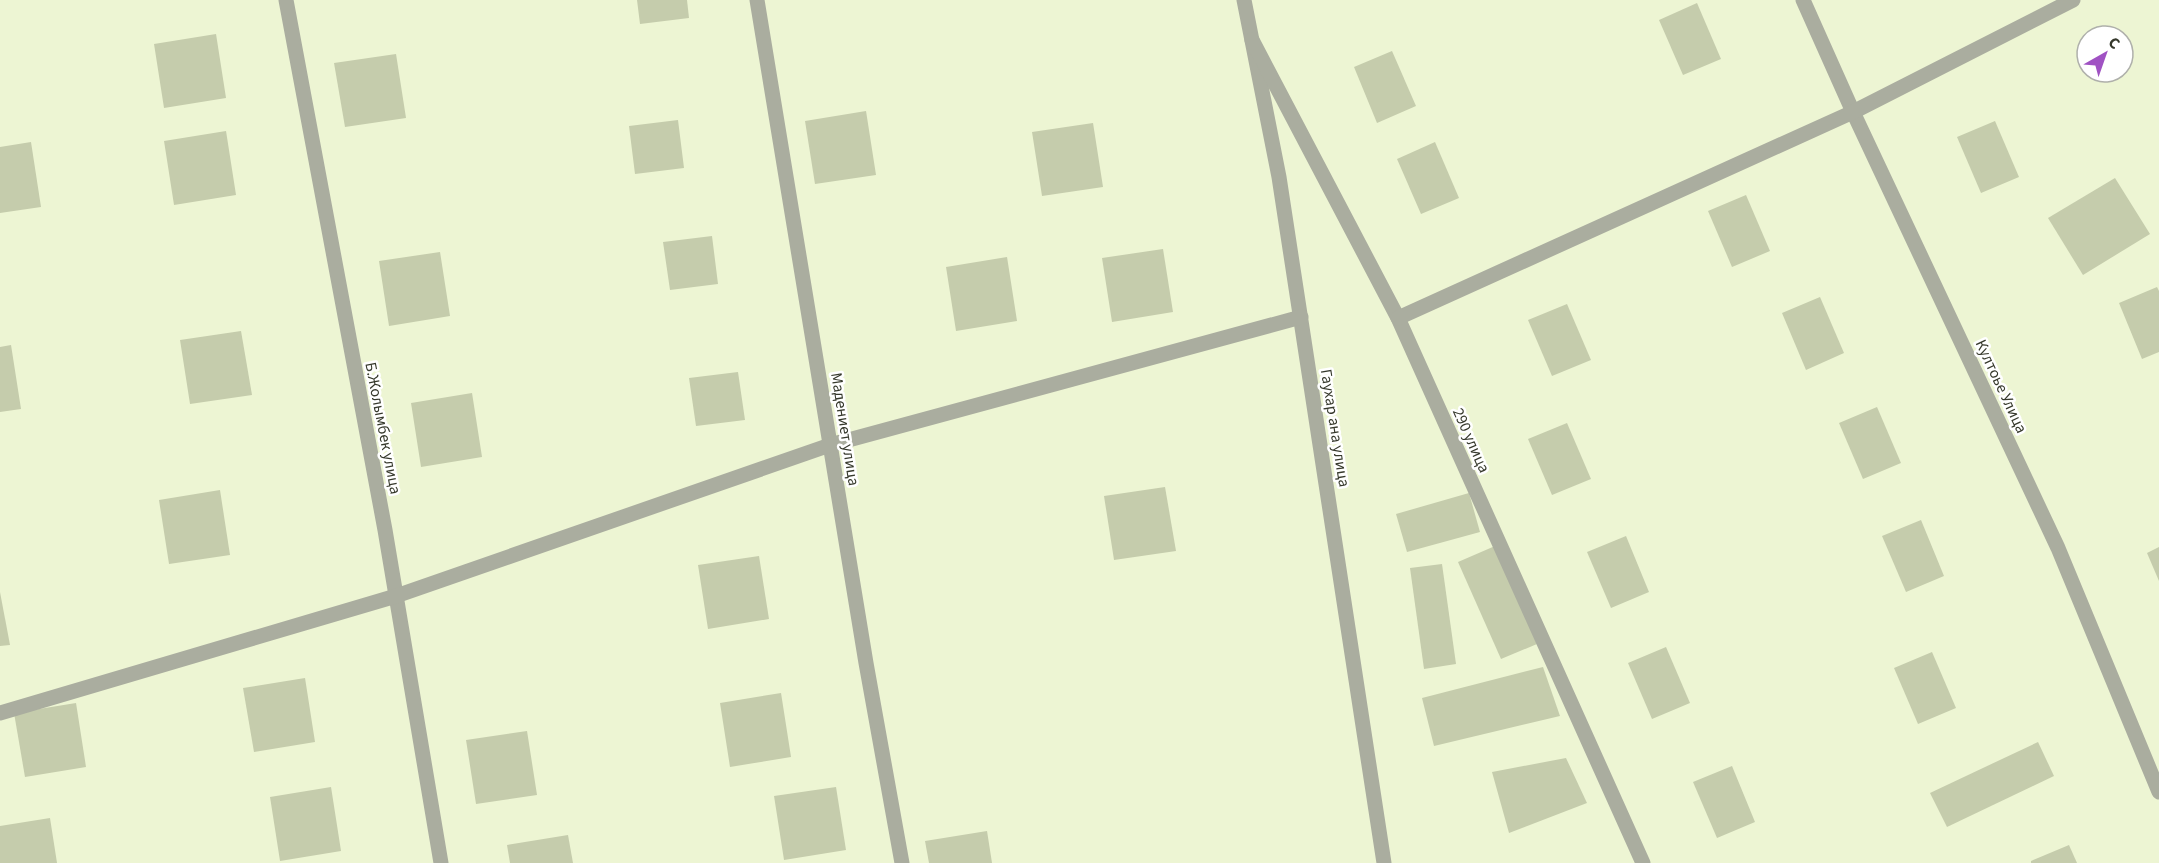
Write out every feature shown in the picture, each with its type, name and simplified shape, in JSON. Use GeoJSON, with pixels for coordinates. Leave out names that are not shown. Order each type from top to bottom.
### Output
{"type":"FeatureCollection","features":[{"type":"Feature","properties":{"kind":"street","name":"Б.Жолымбек улица"},"geometry":{"type":"LineString","coordinates":[[286,0],[396,596],[441,863]]}},
{"type":"Feature","properties":{"kind":"street","name":"Мадениет улица"},"geometry":{"type":"LineString","coordinates":[[757,0],[902,863]]}},
{"type":"Feature","properties":{"kind":"street","name":"Гаухар ана улица"},"geometry":{"type":"LineString","coordinates":[[1244,0],[1279,177],[1384,863]]}},
{"type":"Feature","properties":{"kind":"street","name":"Култоье Улица"},"geometry":{"type":"LineString","coordinates":[[1803,0],[1852,112],[2058,548],[2159,792]]}},
{"type":"Feature","properties":{"kind":"street"},"geometry":{"type":"LineString","coordinates":[[1398,318],[1852,112],[2073,0]]}},
{"type":"Feature","properties":{"kind":"street","name":"290 улица"},"geometry":{"type":"LineString","coordinates":[[1252,40],[1398,318],[1643,863]]}},
{"type":"Feature","properties":{"kind":"street"},"geometry":{"type":"LineString","coordinates":[[0,713],[396,596],[830,445],[1301,317]]}},
{"type":"Feature","properties":{"kind":"building"},"geometry":{"type":"Polygon","coordinates":[[[637,0],[687,0],[689,18],[640,24],[637,0]]]}},
{"type":"Feature","properties":{"kind":"building"},"geometry":{"type":"Polygon","coordinates":[[[1697,3],[1721,59],[1683,75],[1659,20],[1697,3]]]}},
{"type":"Feature","properties":{"kind":"building"},"geometry":{"type":"Polygon","coordinates":[[[216,34],[226,98],[164,108],[154,44],[216,34]]]}},
{"type":"Feature","properties":{"kind":"building"},"geometry":{"type":"Polygon","coordinates":[[[1392,51],[1416,106],[1377,123],[1354,67],[1392,51]]]}},
{"type":"Feature","properties":{"kind":"building"},"geometry":{"type":"Polygon","coordinates":[[[396,54],[406,118],[345,127],[334,63],[396,54]]]}},
{"type":"Feature","properties":{"kind":"building"},"geometry":{"type":"Polygon","coordinates":[[[866,111],[876,175],[815,184],[805,121],[866,111]]]}},
{"type":"Feature","properties":{"kind":"building"},"geometry":{"type":"Polygon","coordinates":[[[678,120],[684,168],[635,174],[629,126],[678,120]]]}},
{"type":"Feature","properties":{"kind":"building"},"geometry":{"type":"Polygon","coordinates":[[[1995,121],[2019,177],[1981,193],[1957,137],[1995,121]]]}},
{"type":"Feature","properties":{"kind":"building"},"geometry":{"type":"Polygon","coordinates":[[[1093,123],[1103,187],[1042,196],[1032,132],[1093,123]]]}},
{"type":"Feature","properties":{"kind":"building"},"geometry":{"type":"Polygon","coordinates":[[[226,131],[236,195],[174,205],[164,141],[226,131]]]}},
{"type":"Feature","properties":{"kind":"building"},"geometry":{"type":"Polygon","coordinates":[[[31,142],[41,207],[0,213],[0,147],[31,142]]]}},
{"type":"Feature","properties":{"kind":"building"},"geometry":{"type":"Polygon","coordinates":[[[1435,142],[1459,198],[1421,214],[1397,159],[1435,142]]]}},
{"type":"Feature","properties":{"kind":"building"},"geometry":{"type":"Polygon","coordinates":[[[2115,178],[2150,234],[2083,275],[2048,218],[2115,178]]]}},
{"type":"Feature","properties":{"kind":"building"},"geometry":{"type":"Polygon","coordinates":[[[1746,195],[1770,251],[1732,267],[1708,211],[1746,195]]]}},
{"type":"Feature","properties":{"kind":"building"},"geometry":{"type":"Polygon","coordinates":[[[712,236],[718,284],[670,290],[663,242],[712,236]]]}},
{"type":"Feature","properties":{"kind":"building"},"geometry":{"type":"Polygon","coordinates":[[[1163,249],[1173,312],[1112,322],[1102,258],[1163,249]]]}},
{"type":"Feature","properties":{"kind":"building"},"geometry":{"type":"Polygon","coordinates":[[[440,252],[450,316],[389,326],[379,261],[440,252]]]}},
{"type":"Feature","properties":{"kind":"building"},"geometry":{"type":"Polygon","coordinates":[[[1007,257],[1017,321],[956,331],[946,267],[1007,257]]]}},
{"type":"Feature","properties":{"kind":"building"},"geometry":{"type":"Polygon","coordinates":[[[2157,287],[2159,291],[2159,352],[2142,359],[2119,303],[2157,287]]]}},
{"type":"Feature","properties":{"kind":"building"},"geometry":{"type":"Polygon","coordinates":[[[1820,297],[1844,353],[1806,370],[1782,313],[1820,297]]]}},
{"type":"Feature","properties":{"kind":"building"},"geometry":{"type":"Polygon","coordinates":[[[1567,304],[1591,360],[1552,376],[1528,320],[1567,304]]]}},
{"type":"Feature","properties":{"kind":"building"},"geometry":{"type":"Polygon","coordinates":[[[241,331],[252,395],[190,404],[180,340],[241,331]]]}},
{"type":"Feature","properties":{"kind":"building"},"geometry":{"type":"Polygon","coordinates":[[[11,345],[21,409],[0,412],[0,347],[11,345]]]}},
{"type":"Feature","properties":{"kind":"building"},"geometry":{"type":"Polygon","coordinates":[[[738,372],[745,420],[696,426],[689,378],[738,372]]]}},
{"type":"Feature","properties":{"kind":"building"},"geometry":{"type":"Polygon","coordinates":[[[472,393],[482,457],[421,467],[411,403],[472,393]]]}},
{"type":"Feature","properties":{"kind":"building"},"geometry":{"type":"Polygon","coordinates":[[[1877,407],[1901,463],[1863,479],[1839,423],[1877,407]]]}},
{"type":"Feature","properties":{"kind":"building"},"geometry":{"type":"Polygon","coordinates":[[[1567,423],[1591,479],[1552,495],[1528,439],[1567,423]]]}},
{"type":"Feature","properties":{"kind":"building"},"geometry":{"type":"Polygon","coordinates":[[[1165,487],[1176,551],[1114,560],[1104,496],[1165,487]]]}},
{"type":"Feature","properties":{"kind":"building"},"geometry":{"type":"Polygon","coordinates":[[[220,490],[230,555],[169,564],[159,500],[220,490]]]}},
{"type":"Feature","properties":{"kind":"building"},"geometry":{"type":"Polygon","coordinates":[[[1469,493],[1480,532],[1407,552],[1396,514],[1469,493]]]}},
{"type":"Feature","properties":{"kind":"building"},"geometry":{"type":"Polygon","coordinates":[[[1921,520],[1944,576],[1906,592],[1882,536],[1921,520]]]}},
{"type":"Feature","properties":{"kind":"building"},"geometry":{"type":"Polygon","coordinates":[[[1626,536],[1649,592],[1611,608],[1587,552],[1626,536]]]}},
{"type":"Feature","properties":{"kind":"building"},"geometry":{"type":"Polygon","coordinates":[[[1495,546],[1537,644],[1501,659],[1458,562],[1495,546]]]}},
{"type":"Feature","properties":{"kind":"building"},"geometry":{"type":"Polygon","coordinates":[[[2159,547],[2159,581],[2147,553],[2159,547]]]}},
{"type":"Feature","properties":{"kind":"building"},"geometry":{"type":"Polygon","coordinates":[[[759,556],[769,619],[708,629],[698,565],[759,556]]]}},
{"type":"Feature","properties":{"kind":"building"},"geometry":{"type":"Polygon","coordinates":[[[1442,564],[1456,664],[1424,669],[1410,568],[1442,564]]]}},
{"type":"Feature","properties":{"kind":"building"},"geometry":{"type":"Polygon","coordinates":[[[0,592],[10,645],[0,646],[0,592]]]}},
{"type":"Feature","properties":{"kind":"building"},"geometry":{"type":"Polygon","coordinates":[[[1666,647],[1690,703],[1652,719],[1628,663],[1666,647]]]}},
{"type":"Feature","properties":{"kind":"building"},"geometry":{"type":"Polygon","coordinates":[[[1932,652],[1956,708],[1918,724],[1894,668],[1932,652]]]}},
{"type":"Feature","properties":{"kind":"building"},"geometry":{"type":"Polygon","coordinates":[[[1543,667],[1560,716],[1434,746],[1422,698],[1543,667]]]}},
{"type":"Feature","properties":{"kind":"building"},"geometry":{"type":"Polygon","coordinates":[[[305,678],[315,742],[254,752],[243,688],[305,678]]]}},
{"type":"Feature","properties":{"kind":"building"},"geometry":{"type":"Polygon","coordinates":[[[781,693],[791,757],[730,767],[720,703],[781,693]]]}},
{"type":"Feature","properties":{"kind":"building"},"geometry":{"type":"Polygon","coordinates":[[[76,703],[86,767],[25,777],[14,713],[76,703]]]}},
{"type":"Feature","properties":{"kind":"building"},"geometry":{"type":"Polygon","coordinates":[[[527,731],[537,795],[476,804],[466,740],[527,731]]]}},
{"type":"Feature","properties":{"kind":"building"},"geometry":{"type":"Polygon","coordinates":[[[2038,742],[2054,776],[1947,827],[1930,793],[2038,742]]]}},
{"type":"Feature","properties":{"kind":"building"},"geometry":{"type":"Polygon","coordinates":[[[1566,758],[1587,803],[1509,833],[1492,772],[1566,758]]]}},
{"type":"Feature","properties":{"kind":"building"},"geometry":{"type":"Polygon","coordinates":[[[1732,766],[1755,822],[1717,838],[1693,782],[1732,766]]]}},
{"type":"Feature","properties":{"kind":"building"},"geometry":{"type":"Polygon","coordinates":[[[331,787],[341,851],[280,861],[270,797],[331,787]]]}},
{"type":"Feature","properties":{"kind":"building"},"geometry":{"type":"Polygon","coordinates":[[[836,787],[846,850],[784,860],[774,796],[836,787]]]}},
{"type":"Feature","properties":{"kind":"building"},"geometry":{"type":"Polygon","coordinates":[[[50,818],[57,863],[0,863],[0,826],[50,818]]]}},
{"type":"Feature","properties":{"kind":"building"},"geometry":{"type":"Polygon","coordinates":[[[987,831],[992,863],[929,863],[925,841],[987,831]]]}},
{"type":"Feature","properties":{"kind":"building"},"geometry":{"type":"Polygon","coordinates":[[[568,835],[573,863],[510,863],[507,845],[568,835]]]}},
{"type":"Feature","properties":{"kind":"building"},"geometry":{"type":"Polygon","coordinates":[[[2069,845],[2077,863],[2031,863],[2031,861],[2069,845]]]}}]}
